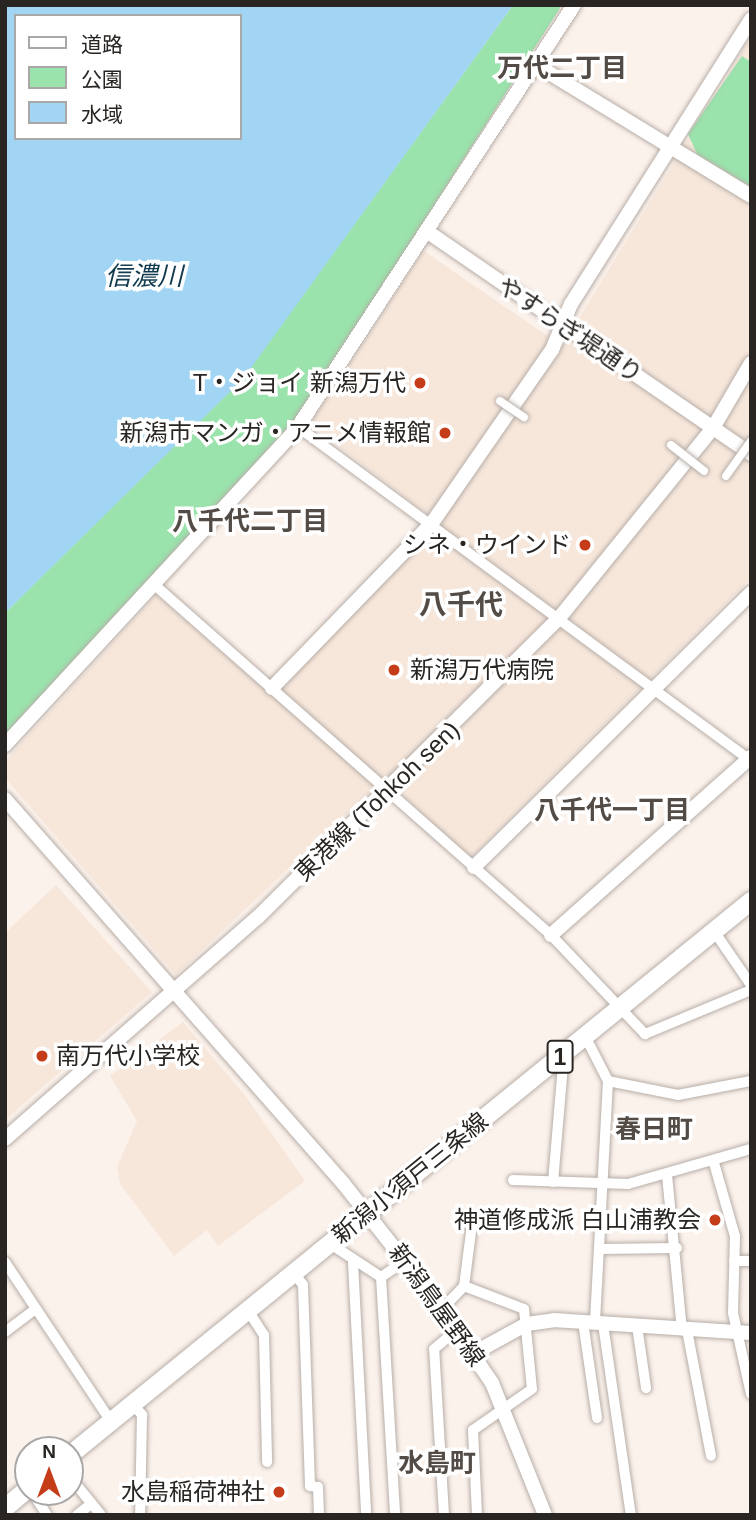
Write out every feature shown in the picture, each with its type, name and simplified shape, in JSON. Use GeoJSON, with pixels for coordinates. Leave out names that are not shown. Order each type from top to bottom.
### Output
{"type":"FeatureCollection","features":[{"type":"Feature","properties":{"kind":"main road","name":"新潟小須戸三条線"},"geometry":{"type":"LineString","coordinates":[[84,1443],[751,901]]}},
{"type":"Feature","properties":{"kind":"street"},"geometry":{"type":"LineString","coordinates":[[5,744],[157,587],[298,427],[428,232],[533,63],[574,5]]}},
{"type":"Feature","properties":{"kind":"street"},"geometry":{"type":"LineString","coordinates":[[272,688],[432,523],[552,349],[562,324],[751,19]]}},
{"type":"Feature","properties":{"kind":"street"},"geometry":{"type":"LineString","coordinates":[[533,63],[668,149],[751,196]]}},
{"type":"Feature","properties":{"kind":"street","name":"やすらぎ堤通り"},"geometry":{"type":"LineString","coordinates":[[428,232],[751,454]]}},
{"type":"Feature","properties":{"kind":"street","name":"東港線 (Tohkoh sen)"},"geometry":{"type":"LineString","coordinates":[[5,1139],[176,993],[390,793],[560,617],[713,428],[751,363]]}},
{"type":"Feature","properties":{"kind":"street"},"geometry":{"type":"LineString","coordinates":[[500,401],[524,417]]}},
{"type":"Feature","properties":{"kind":"street"},"geometry":{"type":"LineString","coordinates":[[298,427],[750,759],[551,934]]}},
{"type":"Feature","properties":{"kind":"street"},"geometry":{"type":"LineString","coordinates":[[726,476],[751,441]]}},
{"type":"Feature","properties":{"kind":"street"},"geometry":{"type":"LineString","coordinates":[[671,444],[704,471]]}},
{"type":"Feature","properties":{"kind":"street"},"geometry":{"type":"LineString","coordinates":[[157,587],[551,934],[622,1006],[645,1034],[751,988],[714,931]]}},
{"type":"Feature","properties":{"kind":"street"},"geometry":{"type":"LineString","coordinates":[[474,867],[656,691],[751,593]]}},
{"type":"Feature","properties":{"kind":"street","name":"新潟鳥屋野線"},"geometry":{"type":"LineString","coordinates":[[5,799],[368,1212],[442,1309],[474,1353],[504,1409],[545,1515]]}},
{"type":"Feature","properties":{"kind":"street"},"geometry":{"type":"LineString","coordinates":[[585,1036],[608,1081],[594,1323],[597,1418]]}},
{"type":"Feature","properties":{"kind":"street"},"geometry":{"type":"LineString","coordinates":[[553,1182],[564,1053]]}},
{"type":"Feature","properties":{"kind":"street"},"geometry":{"type":"LineString","coordinates":[[608,1081],[678,1095],[751,1081]]}},
{"type":"Feature","properties":{"kind":"street"},"geometry":{"type":"LineString","coordinates":[[513,1180],[602,1185],[667,1175],[714,1163],[751,1149]]}},
{"type":"Feature","properties":{"kind":"street"},"geometry":{"type":"LineString","coordinates":[[714,1163],[734,1236],[733,1313],[745,1334],[751,1394]]}},
{"type":"Feature","properties":{"kind":"street"},"geometry":{"type":"LineString","coordinates":[[667,1175],[685,1330],[711,1456]]}},
{"type":"Feature","properties":{"kind":"street"},"geometry":{"type":"LineString","coordinates":[[442,1309],[464,1286],[473,1217]]}},
{"type":"Feature","properties":{"kind":"street"},"geometry":{"type":"LineString","coordinates":[[329,1243],[354,1263],[381,1277]]}},
{"type":"Feature","properties":{"kind":"street"},"geometry":{"type":"LineString","coordinates":[[599,1249],[677,1248]]}},
{"type":"Feature","properties":{"kind":"street"},"geometry":{"type":"LineString","coordinates":[[381,1277],[405,1261]]}},
{"type":"Feature","properties":{"kind":"street"},"geometry":{"type":"LineString","coordinates":[[734,1261],[751,1261]]}},
{"type":"Feature","properties":{"kind":"street"},"geometry":{"type":"LineString","coordinates":[[5,1262],[110,1420]]}},
{"type":"Feature","properties":{"kind":"street"},"geometry":{"type":"LineString","coordinates":[[354,1263],[366,1515]]}},
{"type":"Feature","properties":{"kind":"street"},"geometry":{"type":"LineString","coordinates":[[293,1272],[303,1285],[310,1486],[318,1487],[319,1515]]}},
{"type":"Feature","properties":{"kind":"street"},"geometry":{"type":"LineString","coordinates":[[381,1277],[394,1515]]}},
{"type":"Feature","properties":{"kind":"street"},"geometry":{"type":"LineString","coordinates":[[464,1286],[517,1304],[527,1324],[532,1390],[473,1430],[477,1515]]}},
{"type":"Feature","properties":{"kind":"street"},"geometry":{"type":"LineString","coordinates":[[247,1309],[264,1335],[267,1462]]}},
{"type":"Feature","properties":{"kind":"street"},"geometry":{"type":"LineString","coordinates":[[5,1332],[35,1310]]}},
{"type":"Feature","properties":{"kind":"street"},"geometry":{"type":"LineString","coordinates":[[474,1353],[527,1324],[594,1323],[745,1334]]}},
{"type":"Feature","properties":{"kind":"street"},"geometry":{"type":"LineString","coordinates":[[594,1323],[631,1515]]}},
{"type":"Feature","properties":{"kind":"street"},"geometry":{"type":"LineString","coordinates":[[637,1326],[646,1388]]}},
{"type":"Feature","properties":{"kind":"street"},"geometry":{"type":"LineString","coordinates":[[444,1515],[434,1349],[457,1330]]}},
{"type":"Feature","properties":{"kind":"street"},"geometry":{"type":"LineString","coordinates":[[132,1403],[142,1415],[140,1515]]}},
{"type":"Feature","properties":{"kind":"street"},"geometry":{"type":"LineString","coordinates":[[84,1495],[101,1515]]}},
{"type":"Feature","properties":{"kind":"street"},"geometry":{"type":"LineString","coordinates":[[76,1515],[91,1504]]}},
{"type":"Feature","properties":{"kind":"shaded area"},"geometry":{"type":"Polygon","coordinates":[[[751,37],[751,578],[470,858],[384,778],[176,975],[5,778],[5,761],[156,595],[272,695],[439,523],[310,424],[424,251],[562,346],[751,37]]]}},
{"type":"Feature","properties":{"kind":"shaded area","name":"南万代小学校"},"geometry":{"type":"Polygon","coordinates":[[[56,885],[152,992],[5,1120],[5,933],[56,885]]]}},
{"type":"Feature","properties":{"kind":"shaded area"},"geometry":{"type":"Polygon","coordinates":[[[183,1022],[244,1094],[305,1181],[218,1246],[207,1230],[174,1256],[120,1184],[117,1167],[137,1121],[110,1076],[183,1022]]]}},
{"type":"Feature","properties":{"kind":"green space"},"geometry":{"type":"Polygon","coordinates":[[[513,5],[562,5],[303,411],[5,736],[5,613],[243,378],[513,5]]]}},
{"type":"Feature","properties":{"kind":"green space"},"geometry":{"type":"Polygon","coordinates":[[[742,56],[751,62],[751,187],[697,154],[688,134],[742,56]]]}},
{"type":"Feature","properties":{"kind":"water","name":"信濃川"},"geometry":{"type":"Polygon","coordinates":[[[5,5],[513,5],[243,379],[5,613],[5,5]]]}},
{"type":"Feature","properties":{"kind":"place","name":"T・ジョイ 新潟万代"},"geometry":{"type":"Point","coordinates":[420,383]}},
{"type":"Feature","properties":{"kind":"place","name":"新潟市マンガ・アニメ情報館"},"geometry":{"type":"Point","coordinates":[445,433]}},
{"type":"Feature","properties":{"kind":"place","name":"シネ・ウインド"},"geometry":{"type":"Point","coordinates":[585,545]}},
{"type":"Feature","properties":{"kind":"place","name":"新潟万代病院"},"geometry":{"type":"Point","coordinates":[394,670]}},
{"type":"Feature","properties":{"kind":"place","name":"南万代小学校"},"geometry":{"type":"Point","coordinates":[42,1056]}},
{"type":"Feature","properties":{"kind":"place","name":"神道修成派 白山浦教会"},"geometry":{"type":"Point","coordinates":[715,1220]}},
{"type":"Feature","properties":{"kind":"place","name":"水島稲荷神社"},"geometry":{"type":"Point","coordinates":[279,1492]}},
{"type":"Feature","properties":{"kind":"district","name":"万代二丁目"},"geometry":{"type":"Point","coordinates":[562,69]}},
{"type":"Feature","properties":{"kind":"district","name":"八千代二丁目"},"geometry":{"type":"Point","coordinates":[250,522]}},
{"type":"Feature","properties":{"kind":"district","name":"八千代"},"geometry":{"type":"Point","coordinates":[461,605]}},
{"type":"Feature","properties":{"kind":"district","name":"八千代一丁目"},"geometry":{"type":"Point","coordinates":[612,811]}},
{"type":"Feature","properties":{"kind":"district","name":"春日町"},"geometry":{"type":"Point","coordinates":[654,1130]}},
{"type":"Feature","properties":{"kind":"district","name":"水島町"},"geometry":{"type":"Point","coordinates":[437,1464]}}]}
